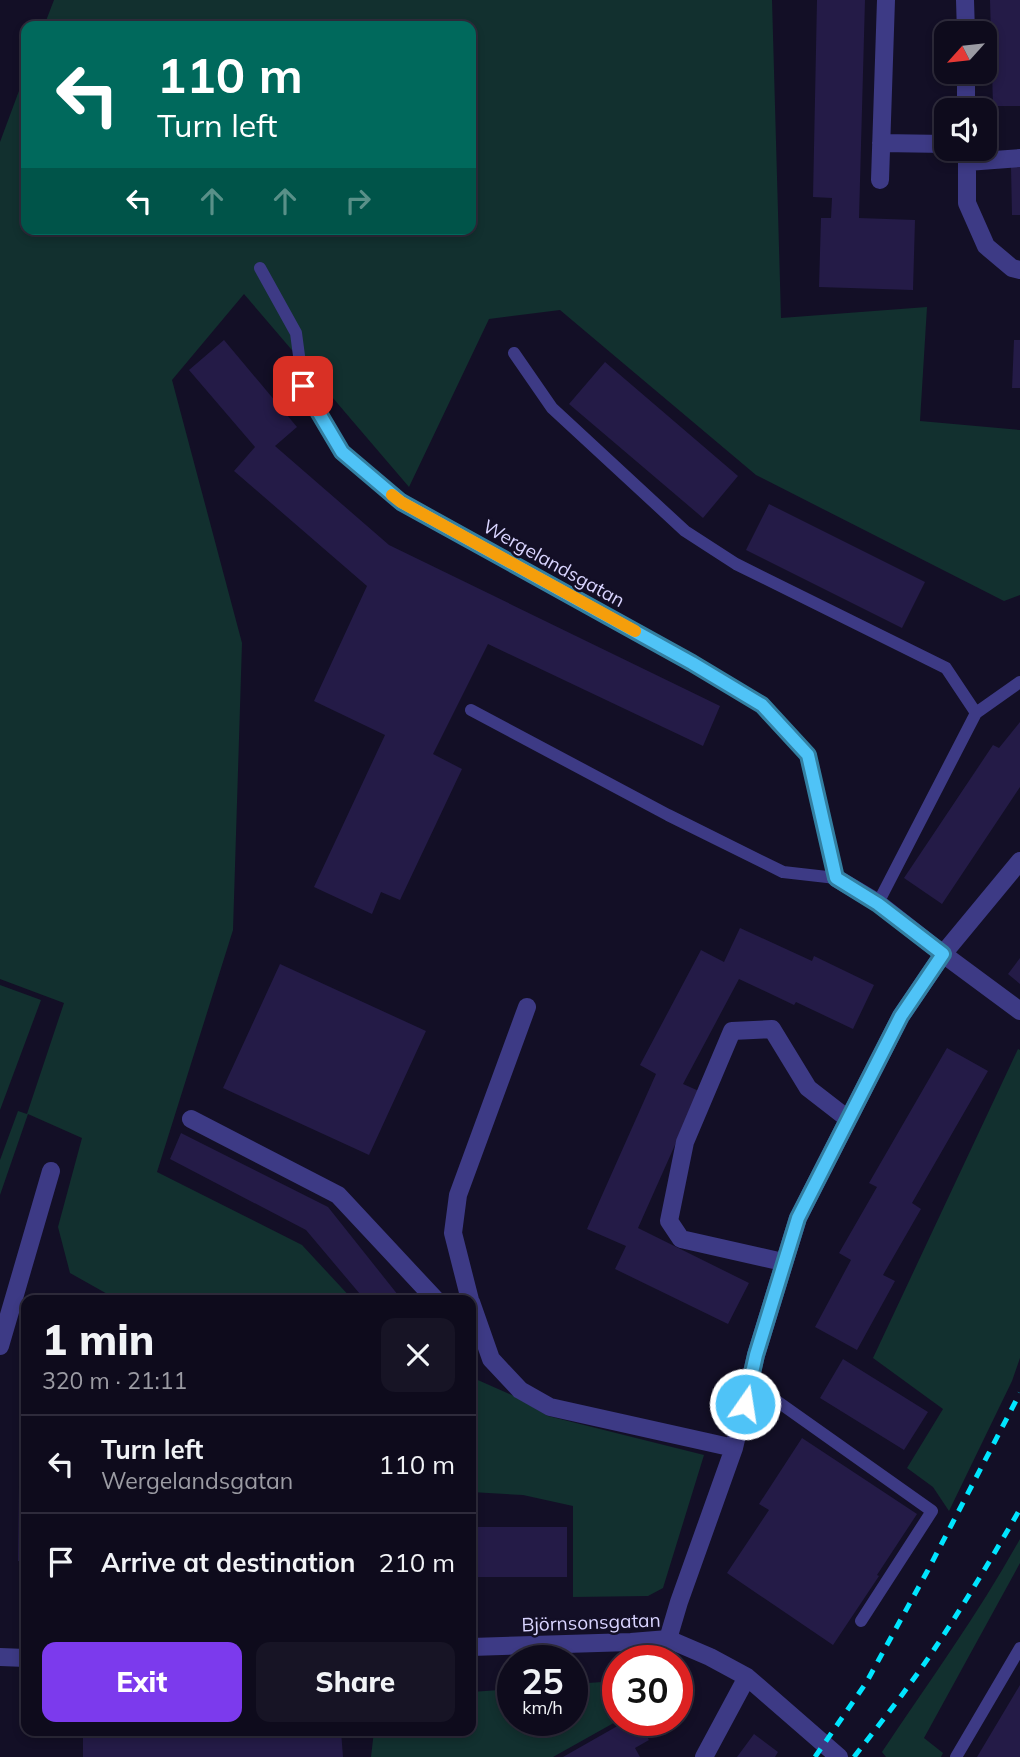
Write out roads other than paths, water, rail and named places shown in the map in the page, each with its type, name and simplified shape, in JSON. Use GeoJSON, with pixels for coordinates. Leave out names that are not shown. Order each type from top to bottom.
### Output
{"type":"FeatureCollection","features":[{"type":"Feature","properties":{"kind":"street"},"geometry":{"type":"LineString","coordinates":[[880,180],[886,0]]}},
{"type":"Feature","properties":{"kind":"street"},"geometry":{"type":"LineString","coordinates":[[965,0],[966,21]]}},
{"type":"Feature","properties":{"kind":"street"},"geometry":{"type":"LineString","coordinates":[[881,143],[934,144]]}},
{"type":"Feature","properties":{"kind":"street"},"geometry":{"type":"LineString","coordinates":[[997,157],[1020,158]]}},
{"type":"Feature","properties":{"kind":"street"},"geometry":{"type":"LineString","coordinates":[[967,161],[967,203],[986,246],[1012,268],[1020,270]]}},
{"type":"Feature","properties":{"kind":"street"},"geometry":{"type":"LineString","coordinates":[[668,1639],[734,1448],[783,1262],[798,1218],[901,1016],[943,954],[1020,862]]}},
{"type":"Feature","properties":{"kind":"street"},"geometry":{"type":"LineString","coordinates":[[836,878],[878,904],[1020,1011]]}},
{"type":"Feature","properties":{"kind":"street"},"geometry":{"type":"LineString","coordinates":[[468,1295],[453,1233],[458,1195],[527,1007]]}},
{"type":"Feature","properties":{"kind":"street"},"geometry":{"type":"LineString","coordinates":[[783,1262],[681,1239],[669,1221],[685,1142],[732,1031],[772,1029],[808,1088],[848,1119]]}},
{"type":"Feature","properties":{"kind":"street"},"geometry":{"type":"LineString","coordinates":[[191,1119],[338,1195],[431,1295]]}},
{"type":"Feature","properties":{"kind":"street"},"geometry":{"type":"LineString","coordinates":[[0,1346],[51,1171]]}},
{"type":"Feature","properties":{"kind":"street"},"geometry":{"type":"LineString","coordinates":[[476,1318],[491,1359]]}},
{"type":"Feature","properties":{"kind":"street"},"geometry":{"type":"LineString","coordinates":[[476,1343],[520,1390],[550,1407],[734,1448]]}},
{"type":"Feature","properties":{"kind":"street","name":"Björnsonsgatan"},"geometry":{"type":"LineString","coordinates":[[476,1647],[631,1643],[668,1639],[747,1677],[839,1757]]}},
{"type":"Feature","properties":{"kind":"street"},"geometry":{"type":"LineString","coordinates":[[0,1657],[21,1658]]}},
{"type":"Feature","properties":{"kind":"street"},"geometry":{"type":"LineString","coordinates":[[704,1757],[747,1677]]}},
{"type":"Feature","properties":{"kind":"lane","name":"Wergelandsgatan"},"geometry":{"type":"LineString","coordinates":[[260,268],[296,333],[303,386],[342,452],[401,502],[692,663],[762,705],[808,755],[836,878]]}},
{"type":"Feature","properties":{"kind":"lane"},"geometry":{"type":"LineString","coordinates":[[514,353],[552,408],[685,531],[736,564],[946,668],[976,713]]}},
{"type":"Feature","properties":{"kind":"lane"},"geometry":{"type":"LineString","coordinates":[[878,904],[976,713],[1020,682]]}},
{"type":"Feature","properties":{"kind":"lane"},"geometry":{"type":"LineString","coordinates":[[471,710],[668,815],[783,872],[836,878]]}},
{"type":"Feature","properties":{"kind":"lane"},"geometry":{"type":"LineString","coordinates":[[750,1382],[932,1511],[861,1620]]}},
{"type":"Feature","properties":{"kind":"lane"},"geometry":{"type":"LineString","coordinates":[[956,1757],[1020,1648]]}},
{"type":"Feature","properties":{"kind":"railway"},"geometry":{"type":"LineString","coordinates":[[815,1757],[866,1683],[1020,1393]]}},
{"type":"Feature","properties":{"kind":"railway"},"geometry":{"type":"LineString","coordinates":[[854,1757],[935,1648],[1020,1509]]}}]}
